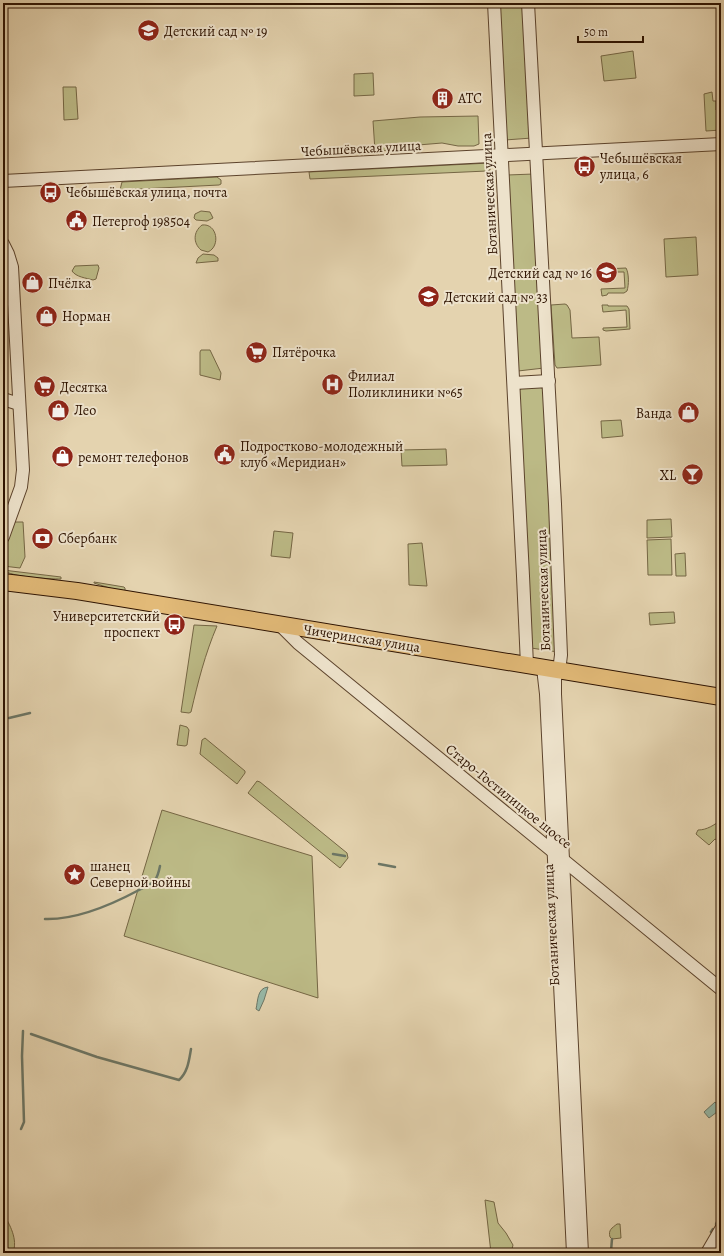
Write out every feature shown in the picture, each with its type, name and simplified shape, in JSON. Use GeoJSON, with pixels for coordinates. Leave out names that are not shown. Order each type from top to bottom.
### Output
{"type":"FeatureCollection","features":[{"type":"Feature","properties":{"kind":"main road","name":"Чичеринская улица"},"geometry":{"type":"LineString","coordinates":[[3,582],[78,592],[721,697]]}},
{"type":"Feature","properties":{"kind":"street","name":"Ботаническая улица"},"geometry":{"type":"LineString","coordinates":[[494,3],[527,665]]}},
{"type":"Feature","properties":{"kind":"street","name":"Ботаническая улица"},"geometry":{"type":"LineString","coordinates":[[528,3],[549,381],[561,655],[560,663],[550,669],[555,679],[558,856],[573,1253]]}},
{"type":"Feature","properties":{"kind":"street","name":"Чебышёвская улица"},"geometry":{"type":"LineString","coordinates":[[3,181],[721,144]]}},
{"type":"Feature","properties":{"kind":"street"},"geometry":{"type":"LineString","coordinates":[[3,244],[12,267],[22,479],[3,537]]}},
{"type":"Feature","properties":{"kind":"street"},"geometry":{"type":"LineString","coordinates":[[514,383],[549,381]]}},
{"type":"Feature","properties":{"kind":"street"},"geometry":{"type":"LineString","coordinates":[[3,399],[19,404]]}},
{"type":"Feature","properties":{"kind":"street","name":"Старо-Гостилицкое шоссе"},"geometry":{"type":"LineString","coordinates":[[280,625],[298,643],[721,989]]}},
{"type":"Feature","properties":{"kind":"street","name":"Ботаническая улица"},"geometry":{"type":"LineString","coordinates":[[558,856],[582,1253]]}},
{"type":"Feature","properties":{"kind":"street"},"geometry":{"type":"LineString","coordinates":[[707,1253],[721,1229]]}},
{"type":"Feature","properties":{"kind":"shaded area"},"geometry":{"type":"Polygon","coordinates":[[[498,3],[524,3],[532,138],[505,140],[498,3]]]}},
{"type":"Feature","properties":{"kind":"shaded area"},"geometry":{"type":"Polygon","coordinates":[[[633,51],[636,78],[604,81],[601,56],[633,51]]]}},
{"type":"Feature","properties":{"kind":"shaded area"},"geometry":{"type":"Polygon","coordinates":[[[373,73],[374,95],[354,96],[354,74],[373,73]]]}},
{"type":"Feature","properties":{"kind":"shaded area"},"geometry":{"type":"Polygon","coordinates":[[[63,87],[76,87],[78,119],[64,120],[63,87]]]}},
{"type":"Feature","properties":{"kind":"shaded area"},"geometry":{"type":"Polygon","coordinates":[[[712,92],[713,101],[716,101],[716,110],[721,110],[721,130],[706,131],[704,94],[712,92]]]}},
{"type":"Feature","properties":{"kind":"shaded area"},"geometry":{"type":"Polygon","coordinates":[[[478,116],[479,144],[474,146],[458,146],[442,143],[418,145],[397,150],[375,151],[373,121],[420,117],[478,116]]]}},
{"type":"Feature","properties":{"kind":"shaded area"},"geometry":{"type":"Polygon","coordinates":[[[490,163],[490,170],[487,171],[310,179],[309,172],[490,163]]]}},
{"type":"Feature","properties":{"kind":"shaded area"},"geometry":{"type":"Polygon","coordinates":[[[534,174],[544,368],[518,371],[507,175],[534,174]]]}},
{"type":"Feature","properties":{"kind":"shaded area"},"geometry":{"type":"Polygon","coordinates":[[[217,177],[221,180],[221,184],[219,185],[120,190],[122,182],[217,177]]]}},
{"type":"Feature","properties":{"kind":"shaded area"},"geometry":{"type":"Polygon","coordinates":[[[201,211],[210,212],[213,218],[207,221],[196,220],[194,218],[195,214],[201,211]]]}},
{"type":"Feature","properties":{"kind":"shaded area"},"geometry":{"type":"Polygon","coordinates":[[[202,225],[207,225],[211,228],[216,236],[215,245],[208,252],[201,250],[195,241],[197,231],[202,225]]]}},
{"type":"Feature","properties":{"kind":"shaded area"},"geometry":{"type":"Polygon","coordinates":[[[696,237],[698,275],[666,277],[664,239],[696,237]]]}},
{"type":"Feature","properties":{"kind":"shaded area"},"geometry":{"type":"Polygon","coordinates":[[[203,254],[214,255],[218,258],[218,261],[196,263],[198,258],[203,254]]]}},
{"type":"Feature","properties":{"kind":"shaded area"},"geometry":{"type":"Polygon","coordinates":[[[98,265],[99,268],[96,279],[93,280],[79,276],[72,271],[75,266],[98,265]]]}},
{"type":"Feature","properties":{"kind":"shaded area"},"geometry":{"type":"Polygon","coordinates":[[[626,268],[628,273],[627,291],[624,293],[608,293],[607,295],[602,296],[601,289],[625,288],[624,272],[600,271],[603,269],[626,268]]]}},
{"type":"Feature","properties":{"kind":"shaded area"},"geometry":{"type":"Polygon","coordinates":[[[565,304],[570,310],[572,338],[599,337],[601,365],[557,368],[555,365],[551,305],[565,304]]]}},
{"type":"Feature","properties":{"kind":"shaded area"},"geometry":{"type":"Polygon","coordinates":[[[602,305],[627,306],[629,309],[630,329],[603,330],[603,328],[627,327],[626,310],[603,312],[602,305]]]}},
{"type":"Feature","properties":{"kind":"shaded area"},"geometry":{"type":"Polygon","coordinates":[[[201,350],[210,350],[221,373],[220,380],[200,375],[201,350]]]}},
{"type":"Feature","properties":{"kind":"shaded area"},"geometry":{"type":"Polygon","coordinates":[[[523,387],[539,387],[544,389],[558,652],[531,648],[519,391],[523,387]]]}},
{"type":"Feature","properties":{"kind":"shaded area"},"geometry":{"type":"Polygon","coordinates":[[[621,420],[623,436],[602,438],[601,421],[621,420]]]}},
{"type":"Feature","properties":{"kind":"shaded area"},"geometry":{"type":"Polygon","coordinates":[[[446,449],[447,465],[402,466],[401,450],[446,449]]]}},
{"type":"Feature","properties":{"kind":"shaded area"},"geometry":{"type":"Polygon","coordinates":[[[671,519],[672,537],[647,538],[647,520],[671,519]]]}},
{"type":"Feature","properties":{"kind":"shaded area"},"geometry":{"type":"Polygon","coordinates":[[[14,522],[23,522],[25,557],[20,568],[3,566],[3,552],[14,522]]]}},
{"type":"Feature","properties":{"kind":"shaded area"},"geometry":{"type":"Polygon","coordinates":[[[274,531],[293,533],[290,558],[271,556],[274,531]]]}},
{"type":"Feature","properties":{"kind":"shaded area"},"geometry":{"type":"Polygon","coordinates":[[[671,539],[672,575],[648,575],[647,540],[671,539]]]}},
{"type":"Feature","properties":{"kind":"shaded area"},"geometry":{"type":"Polygon","coordinates":[[[422,543],[427,586],[409,585],[408,544],[422,543]]]}},
{"type":"Feature","properties":{"kind":"shaded area"},"geometry":{"type":"Polygon","coordinates":[[[685,553],[686,576],[676,576],[675,554],[685,553]]]}},
{"type":"Feature","properties":{"kind":"shaded area"},"geometry":{"type":"Polygon","coordinates":[[[3,570],[61,577],[61,579],[22,576],[3,570]]]}},
{"type":"Feature","properties":{"kind":"shaded area"},"geometry":{"type":"Polygon","coordinates":[[[94,583],[124,587],[125,593],[94,583]]]}},
{"type":"Feature","properties":{"kind":"shaded area"},"geometry":{"type":"Polygon","coordinates":[[[674,612],[675,623],[650,625],[649,613],[674,612]]]}},
{"type":"Feature","properties":{"kind":"shaded area"},"geometry":{"type":"Polygon","coordinates":[[[194,625],[217,626],[202,668],[191,712],[189,713],[181,712],[194,625]]]}},
{"type":"Feature","properties":{"kind":"shaded area"},"geometry":{"type":"Polygon","coordinates":[[[180,725],[187,727],[189,730],[187,745],[185,746],[177,745],[180,725]]]}},
{"type":"Feature","properties":{"kind":"shaded area"},"geometry":{"type":"Polygon","coordinates":[[[205,738],[245,771],[237,784],[200,754],[202,740],[205,738]]]}},
{"type":"Feature","properties":{"kind":"shaded area"},"geometry":{"type":"Polygon","coordinates":[[[257,781],[347,853],[348,858],[340,868],[248,793],[257,781]]]}},
{"type":"Feature","properties":{"kind":"shaded area"},"geometry":{"type":"Polygon","coordinates":[[[162,810],[312,856],[318,998],[124,936],[162,810]]]}},
{"type":"Feature","properties":{"kind":"shaded area"},"geometry":{"type":"Polygon","coordinates":[[[721,820],[721,836],[709,845],[696,834],[698,830],[707,828],[721,820]]]}},
{"type":"Feature","properties":{"kind":"shaded area"},"geometry":{"type":"Polygon","coordinates":[[[268,987],[259,1011],[256,1009],[260,992],[264,988],[268,987]]]}},
{"type":"Feature","properties":{"kind":"shaded area"},"geometry":{"type":"Polygon","coordinates":[[[715,1102],[721,1109],[709,1118],[704,1112],[715,1102]]]}},
{"type":"Feature","properties":{"kind":"shaded area"},"geometry":{"type":"Polygon","coordinates":[[[485,1200],[494,1202],[498,1223],[513,1245],[511,1253],[491,1253],[485,1200]]]}},
{"type":"Feature","properties":{"kind":"shaded area"},"geometry":{"type":"Polygon","coordinates":[[[3,1213],[11,1227],[14,1237],[15,1243],[13,1253],[3,1253],[3,1213]]]}},
{"type":"Feature","properties":{"kind":"shaded area"},"geometry":{"type":"Polygon","coordinates":[[[617,1224],[620,1224],[621,1238],[612,1239],[610,1237],[610,1231],[617,1224]]]}},
{"type":"Feature","properties":{"kind":"waterway"},"geometry":{"type":"LineString","coordinates":[[9,718],[30,713]]}},
{"type":"Feature","properties":{"kind":"waterway"},"geometry":{"type":"LineString","coordinates":[[333,854],[345,856]]}},
{"type":"Feature","properties":{"kind":"waterway"},"geometry":{"type":"LineString","coordinates":[[379,864],[395,867]]}},
{"type":"Feature","properties":{"kind":"waterway"},"geometry":{"type":"LineString","coordinates":[[45,919],[69,917],[94,910],[117,901],[153,882],[158,875],[160,866]]}},
{"type":"Feature","properties":{"kind":"waterway"},"geometry":{"type":"LineString","coordinates":[[21,1129],[24,1122],[22,1056],[23,1031]]}},
{"type":"Feature","properties":{"kind":"waterway"},"geometry":{"type":"LineString","coordinates":[[31,1034],[97,1057],[179,1080],[186,1070],[191,1049]]}},
{"type":"Feature","properties":{"kind":"waterway"},"geometry":{"type":"LineString","coordinates":[[716,1224],[721,1214]]}},
{"type":"Feature","properties":{"kind":"waterway"},"geometry":{"type":"LineString","coordinates":[[611,1251],[612,1239]]}},
{"type":"Feature","properties":{"kind":"waterway"},"geometry":{"type":"LineString","coordinates":[[593,1250],[640,1252],[647,1250]]}},
{"type":"Feature","properties":{"kind":"place","name":"Детский сад № 19"},"geometry":{"type":"Point","coordinates":[149,31]}},
{"type":"Feature","properties":{"kind":"place","name":"АТС"},"geometry":{"type":"Point","coordinates":[443,98]}},
{"type":"Feature","properties":{"kind":"place","name":"Чебышёвская улица, 6"},"geometry":{"type":"Point","coordinates":[584,166]}},
{"type":"Feature","properties":{"kind":"place","name":"Чебышёвская улица, почта"},"geometry":{"type":"Point","coordinates":[50,192]}},
{"type":"Feature","properties":{"kind":"place","name":"Петергоф 198504"},"geometry":{"type":"Point","coordinates":[77,221]}},
{"type":"Feature","properties":{"kind":"place","name":"Детский сад № 16"},"geometry":{"type":"Point","coordinates":[607,273]}},
{"type":"Feature","properties":{"kind":"place","name":"Пчёлка"},"geometry":{"type":"Point","coordinates":[32,283]}},
{"type":"Feature","properties":{"kind":"place","name":"Детский сад № 33"},"geometry":{"type":"Point","coordinates":[428,297]}},
{"type":"Feature","properties":{"kind":"place","name":"Норман"},"geometry":{"type":"Point","coordinates":[47,316]}},
{"type":"Feature","properties":{"kind":"place","name":"Пятёрочка"},"geometry":{"type":"Point","coordinates":[257,352]}},
{"type":"Feature","properties":{"kind":"place","name":"Филиал Поликлиники №65"},"geometry":{"type":"Point","coordinates":[332,384]}},
{"type":"Feature","properties":{"kind":"place","name":"Десятка"},"geometry":{"type":"Point","coordinates":[44,387]}},
{"type":"Feature","properties":{"kind":"place","name":"Лео"},"geometry":{"type":"Point","coordinates":[59,410]}},
{"type":"Feature","properties":{"kind":"place","name":"Ванда"},"geometry":{"type":"Point","coordinates":[688,413]}},
{"type":"Feature","properties":{"kind":"place","name":"Подростково-молодежный клуб «Меридиан»"},"geometry":{"type":"Point","coordinates":[224,454]}},
{"type":"Feature","properties":{"kind":"place","name":"ремонт телефонов"},"geometry":{"type":"Point","coordinates":[63,457]}},
{"type":"Feature","properties":{"kind":"place","name":"XL"},"geometry":{"type":"Point","coordinates":[692,475]}},
{"type":"Feature","properties":{"kind":"place","name":"Сбербанк"},"geometry":{"type":"Point","coordinates":[42,538]}},
{"type":"Feature","properties":{"kind":"place","name":"Университетский проспект"},"geometry":{"type":"Point","coordinates":[175,624]}},
{"type":"Feature","properties":{"kind":"place","name":"шанец Северной войны"},"geometry":{"type":"Point","coordinates":[75,874]}}]}
